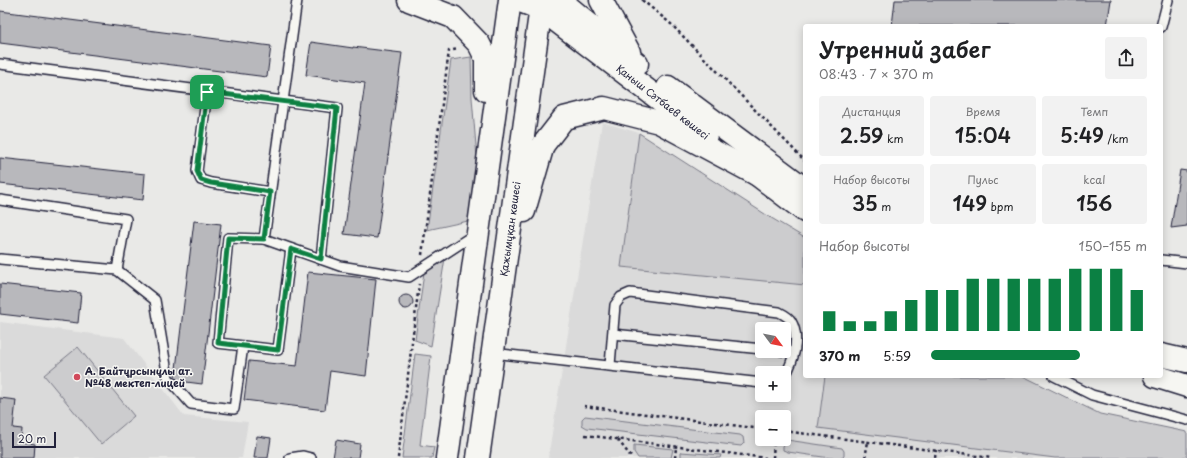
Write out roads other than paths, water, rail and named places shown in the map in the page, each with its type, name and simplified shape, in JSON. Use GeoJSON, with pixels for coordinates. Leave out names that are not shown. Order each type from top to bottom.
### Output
{"type":"FeatureCollection","features":[{"type":"Feature","properties":{"kind":"main road"},"geometry":{"type":"LineString","coordinates":[[409,0],[453,17],[479,44],[486,58],[486,172]]}},
{"type":"Feature","properties":{"kind":"main road"},"geometry":{"type":"LineString","coordinates":[[447,458],[510,0]]}},
{"type":"Feature","properties":{"kind":"main road","name":"Қаныш Сәтбаев көшесі"},"geometry":{"type":"LineString","coordinates":[[518,0],[548,3],[635,62],[803,188]]}},
{"type":"Feature","properties":{"kind":"main road"},"geometry":{"type":"LineString","coordinates":[[601,0],[635,62]]}},
{"type":"Feature","properties":{"kind":"main road","name":"Қаныш Сәтбаев көшесі"},"geometry":{"type":"LineString","coordinates":[[548,3],[803,210]]}},
{"type":"Feature","properties":{"kind":"main road","name":"Қажымұқан көшесі"},"geometry":{"type":"LineString","coordinates":[[478,458],[500,295],[548,3]]}},
{"type":"Feature","properties":{"kind":"main road"},"geometry":{"type":"LineString","coordinates":[[500,295],[542,145],[564,118],[604,108],[659,122],[758,175]]}},
{"type":"Feature","properties":{"kind":"main road"},"geometry":{"type":"LineString","coordinates":[[1163,355],[1187,361]]}},
{"type":"Feature","properties":{"kind":"main road"},"geometry":{"type":"LineString","coordinates":[[1161,378],[1187,386]]}},
{"type":"Feature","properties":{"kind":"lane"},"geometry":{"type":"LineString","coordinates":[[264,239],[297,0]]}},
{"type":"Feature","properties":{"kind":"lane"},"geometry":{"type":"LineString","coordinates":[[1162,24],[1168,0]]}},
{"type":"Feature","properties":{"kind":"lane"},"geometry":{"type":"LineString","coordinates":[[0,64],[337,108],[321,259]]}},
{"type":"Feature","properties":{"kind":"lane"},"geometry":{"type":"LineString","coordinates":[[207,92],[197,171],[201,180],[211,183],[270,192]]}},
{"type":"Feature","properties":{"kind":"lane"},"geometry":{"type":"LineString","coordinates":[[0,200],[126,219],[117,270]]}},
{"type":"Feature","properties":{"kind":"lane"},"geometry":{"type":"LineString","coordinates":[[291,249],[278,350],[218,343],[228,238],[264,239],[340,266],[408,278],[478,232]]}},
{"type":"Feature","properties":{"kind":"lane"},"geometry":{"type":"LineString","coordinates":[[0,259],[117,270],[155,300],[168,378],[191,404],[234,409],[242,346]]}},
{"type":"Feature","properties":{"kind":"lane"},"geometry":{"type":"LineString","coordinates":[[1163,260],[1187,263]]}},
{"type":"Feature","properties":{"kind":"lane"},"geometry":{"type":"LineString","coordinates":[[610,365],[615,305],[621,297],[630,293],[779,312],[790,320],[796,333],[794,352],[790,366]]}},
{"type":"Feature","properties":{"kind":"lane"},"geometry":{"type":"LineString","coordinates":[[613,334],[755,348]]}},
{"type":"Feature","properties":{"kind":"lane"},"geometry":{"type":"LineString","coordinates":[[492,353],[755,382]]}},
{"type":"Feature","properties":{"kind":"lane"},"geometry":{"type":"LineString","coordinates":[[1058,378],[1092,395],[1187,420]]}},
{"type":"Feature","properties":{"kind":"lane"},"geometry":{"type":"LineString","coordinates":[[290,458],[303,456],[311,458]]}},
{"type":"Feature","properties":{"kind":"place","name":"А. Байтұрсынұлы ат. №48 мектеп-лицей"},"geometry":{"type":"Point","coordinates":[77,377]}}]}
